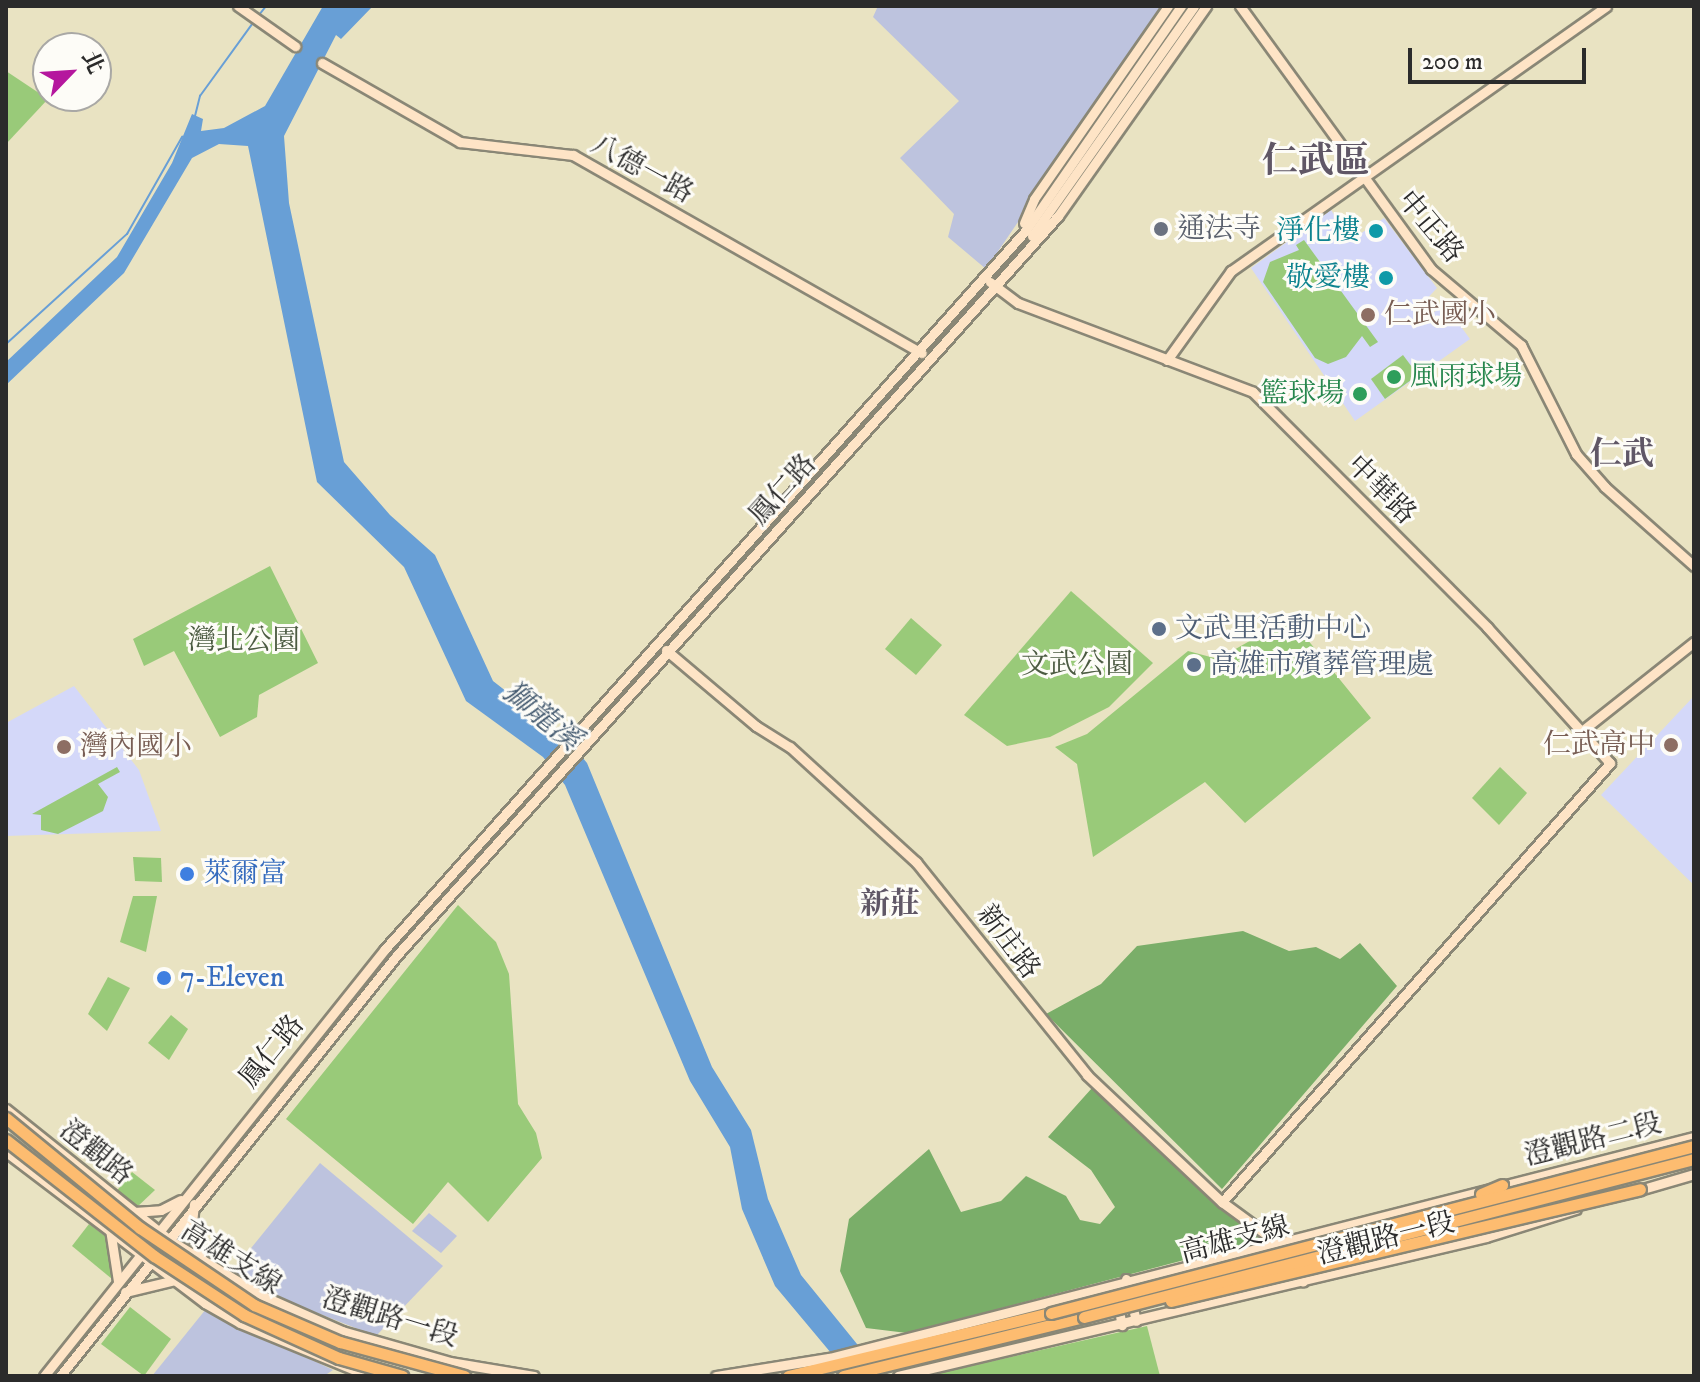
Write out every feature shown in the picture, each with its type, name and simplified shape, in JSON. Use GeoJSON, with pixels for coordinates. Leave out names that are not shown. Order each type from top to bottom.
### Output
{"type":"FeatureCollection","features":[{"type":"Feature","properties":{"kind":"highway","name":"高雄支線"},"geometry":{"type":"LineString","coordinates":[[6,1118],[140,1228],[254,1305],[340,1342],[464,1376]]}},
{"type":"Feature","properties":{"kind":"highway","name":"高雄支線"},"geometry":{"type":"LineString","coordinates":[[6,1140],[154,1256],[244,1315],[339,1358],[402,1376]]}},
{"type":"Feature","properties":{"kind":"highway","name":"高雄支線"},"geometry":{"type":"LineString","coordinates":[[788,1376],[1051,1313],[1694,1146]]}},
{"type":"Feature","properties":{"kind":"highway","name":"高雄支線"},"geometry":{"type":"LineString","coordinates":[[843,1376],[1694,1159]]}},
{"type":"Feature","properties":{"kind":"highway"},"geometry":{"type":"LineString","coordinates":[[1051,1313],[1093,1296],[1502,1185]]}},
{"type":"Feature","properties":{"kind":"highway"},"geometry":{"type":"LineString","coordinates":[[1084,1317],[1640,1189]]}},
{"type":"Feature","properties":{"kind":"street"},"geometry":{"type":"LineString","coordinates":[[238,6],[295,46]]}},
{"type":"Feature","properties":{"kind":"street","name":"鳳仁路"},"geometry":{"type":"LineString","coordinates":[[1066,180],[1168,6]]}},
{"type":"Feature","properties":{"kind":"street","name":"鳳仁路"},"geometry":{"type":"LineString","coordinates":[[44,1376],[159,1231],[190,1199],[397,955],[669,653],[988,281],[1015,258],[1181,6]]}},
{"type":"Feature","properties":{"kind":"street","name":"鳳仁路"},"geometry":{"type":"LineString","coordinates":[[1066,180],[1194,6]]}},
{"type":"Feature","properties":{"kind":"street","name":"鳳仁路"},"geometry":{"type":"LineString","coordinates":[[988,281],[1008,249],[1206,6]]}},
{"type":"Feature","properties":{"kind":"street","name":"中正路"},"geometry":{"type":"LineString","coordinates":[[1240,6],[1431,269],[1521,345],[1576,454],[1605,487],[1694,566]]}},
{"type":"Feature","properties":{"kind":"street"},"geometry":{"type":"LineString","coordinates":[[1167,360],[1231,271],[1606,6]]}},
{"type":"Feature","properties":{"kind":"street","name":"八德一路"},"geometry":{"type":"LineString","coordinates":[[322,63],[460,142],[573,155],[924,354]]}},
{"type":"Feature","properties":{"kind":"street","name":"中華路"},"geometry":{"type":"LineString","coordinates":[[988,281],[1018,303],[1253,392],[1583,730],[1610,763],[1222,1202]]}},
{"type":"Feature","properties":{"kind":"street","name":"鳳仁路"},"geometry":{"type":"LineString","coordinates":[[60,1376],[163,1245],[190,1199],[385,949],[547,766],[924,354]]}},
{"type":"Feature","properties":{"kind":"street"},"geometry":{"type":"LineString","coordinates":[[1583,730],[1694,642]]}},
{"type":"Feature","properties":{"kind":"street","name":"新庄路"},"geometry":{"type":"LineString","coordinates":[[660,645],[756,726],[790,747],[916,862],[1061,1047],[1222,1202],[1277,1241],[1303,1282]]}},
{"type":"Feature","properties":{"kind":"street","name":"澄觀路"},"geometry":{"type":"LineString","coordinates":[[6,1109],[159,1231]]}},
{"type":"Feature","properties":{"kind":"street","name":"澄觀路二段"},"geometry":{"type":"LineString","coordinates":[[1502,1185],[1694,1137]]}},
{"type":"Feature","properties":{"kind":"street","name":"澄觀路"},"geometry":{"type":"LineString","coordinates":[[6,1152],[110,1229],[145,1248],[150,1260]]}},
{"type":"Feature","properties":{"kind":"street"},"geometry":{"type":"LineString","coordinates":[[27,1170],[58,1170],[145,1248],[163,1245],[257,1313],[286,1306]]}},
{"type":"Feature","properties":{"kind":"street","name":"澄觀路一段"},"geometry":{"type":"LineString","coordinates":[[898,1376],[1486,1237],[1694,1174]]}},
{"type":"Feature","properties":{"kind":"street","name":"澄觀路一段"},"geometry":{"type":"LineString","coordinates":[[716,1376],[862,1350],[1126,1279],[1502,1185]]}},
{"type":"Feature","properties":{"kind":"street"},"geometry":{"type":"LineString","coordinates":[[134,1212],[161,1210],[190,1199],[191,1231],[203,1262]]}},
{"type":"Feature","properties":{"kind":"street"},"geometry":{"type":"LineString","coordinates":[[110,1229],[118,1281]]}},
{"type":"Feature","properties":{"kind":"street","name":"澄觀路一段"},"geometry":{"type":"LineString","coordinates":[[159,1231],[163,1245],[342,1331],[435,1358],[534,1376]]}},
{"type":"Feature","properties":{"kind":"street"},"geometry":{"type":"LineString","coordinates":[[1277,1241],[1326,1276]]}},
{"type":"Feature","properties":{"kind":"street","name":"澄觀路一段"},"geometry":{"type":"LineString","coordinates":[[150,1260],[240,1323],[369,1376]]}},
{"type":"Feature","properties":{"kind":"street"},"geometry":{"type":"LineString","coordinates":[[1126,1279],[1136,1321]]}},
{"type":"Feature","properties":{"kind":"street"},"geometry":{"type":"LineString","coordinates":[[125,1292],[177,1280]]}},
{"type":"Feature","properties":{"kind":"street"},"geometry":{"type":"LineString","coordinates":[[1113,1283],[1122,1325]]}},
{"type":"Feature","properties":{"kind":"shaded area"},"geometry":{"type":"Polygon","coordinates":[[[878,6],[1165,6],[986,269],[948,237],[954,214],[900,158],[959,101],[873,17],[878,6]]]}},
{"type":"Feature","properties":{"kind":"shaded area","name":"仁武國小"},"geometry":{"type":"Polygon","coordinates":[[[1331,210],[1351,240],[1384,218],[1437,288],[1424,302],[1434,312],[1446,306],[1470,339],[1355,421],[1251,268],[1331,210]]]}},
{"type":"Feature","properties":{"kind":"shaded area","name":"灣內國小"},"geometry":{"type":"Polygon","coordinates":[[[74,686],[139,770],[161,831],[6,836],[6,723],[74,686]]]}},
{"type":"Feature","properties":{"kind":"shaded area","name":"仁武高中"},"geometry":{"type":"Polygon","coordinates":[[[1694,696],[1694,885],[1601,795],[1694,696]]]}},
{"type":"Feature","properties":{"kind":"shaded area"},"geometry":{"type":"Polygon","coordinates":[[[320,1163],[443,1266],[376,1336],[256,1289],[231,1273],[320,1163]]]}},
{"type":"Feature","properties":{"kind":"shaded area"},"geometry":{"type":"Polygon","coordinates":[[[429,1213],[457,1236],[441,1253],[412,1231],[429,1213]]]}},
{"type":"Feature","properties":{"kind":"shaded area"},"geometry":{"type":"Polygon","coordinates":[[[206,1309],[333,1370],[324,1376],[152,1376],[206,1309]]]}},
{"type":"Feature","properties":{"kind":"green space"},"geometry":{"type":"Polygon","coordinates":[[[6,71],[32,88],[32,112],[36,112],[6,144],[6,71]]]}},
{"type":"Feature","properties":{"kind":"green space"},"geometry":{"type":"Polygon","coordinates":[[[1304,240],[1378,342],[1370,347],[1362,336],[1346,357],[1328,364],[1315,358],[1263,282],[1270,262],[1299,250],[1296,245],[1304,240]]]}},
{"type":"Feature","properties":{"kind":"green space","name":"風雨球場"},"geometry":{"type":"Polygon","coordinates":[[[1403,355],[1418,375],[1385,399],[1371,379],[1403,355]]]}},
{"type":"Feature","properties":{"kind":"green space","name":"灣北公園"},"geometry":{"type":"Polygon","coordinates":[[[270,566],[318,663],[259,695],[257,717],[220,737],[174,651],[144,666],[133,639],[270,566]]]}},
{"type":"Feature","properties":{"kind":"green space","name":"文武公園"},"geometry":{"type":"Polygon","coordinates":[[[1071,591],[1153,663],[1109,707],[1050,737],[1007,746],[964,715],[1071,591]]]}},
{"type":"Feature","properties":{"kind":"green space"},"geometry":{"type":"Polygon","coordinates":[[[911,618],[942,645],[916,675],[885,649],[911,618]]]}},
{"type":"Feature","properties":{"kind":"green space"},"geometry":{"type":"Polygon","coordinates":[[[1290,618],[1371,718],[1245,823],[1205,782],[1093,857],[1077,764],[1055,747],[1087,734],[1188,651],[1218,659],[1290,618]]]}},
{"type":"Feature","properties":{"kind":"green space"},"geometry":{"type":"Polygon","coordinates":[[[117,767],[120,772],[98,784],[108,797],[103,811],[58,834],[41,830],[41,815],[32,814],[117,767]]]}},
{"type":"Feature","properties":{"kind":"green space"},"geometry":{"type":"Polygon","coordinates":[[[1500,767],[1527,793],[1499,825],[1472,798],[1500,767]]]}},
{"type":"Feature","properties":{"kind":"green space"},"geometry":{"type":"Polygon","coordinates":[[[133,857],[161,858],[162,882],[135,881],[133,857]]]}},
{"type":"Feature","properties":{"kind":"green space"},"geometry":{"type":"Polygon","coordinates":[[[133,896],[157,896],[146,952],[120,942],[133,896]]]}},
{"type":"Feature","properties":{"kind":"green space"},"geometry":{"type":"Polygon","coordinates":[[[458,905],[496,942],[509,974],[518,1104],[536,1133],[542,1158],[488,1222],[448,1182],[413,1224],[286,1119],[458,905]]]}},
{"type":"Feature","properties":{"kind":"green space"},"geometry":{"type":"Polygon","coordinates":[[[1243,931],[1289,951],[1316,947],[1340,959],[1360,943],[1397,986],[1222,1189],[1046,1014],[1101,984],[1137,946],[1243,931]]]}},
{"type":"Feature","properties":{"kind":"green space"},"geometry":{"type":"Polygon","coordinates":[[[108,977],[130,988],[107,1031],[88,1014],[108,977]]]}},
{"type":"Feature","properties":{"kind":"green space"},"geometry":{"type":"Polygon","coordinates":[[[171,1015],[188,1029],[169,1060],[148,1043],[171,1015]]]}},
{"type":"Feature","properties":{"kind":"green space"},"geometry":{"type":"Polygon","coordinates":[[[1092,1088],[1264,1239],[907,1333],[866,1328],[840,1271],[849,1219],[929,1149],[961,1212],[1001,1201],[1026,1176],[1066,1196],[1080,1220],[1100,1224],[1115,1207],[1091,1170],[1048,1137],[1092,1088]]]}},
{"type":"Feature","properties":{"kind":"green space"},"geometry":{"type":"Polygon","coordinates":[[[132,1172],[155,1190],[135,1209],[115,1193],[132,1172]]]}},
{"type":"Feature","properties":{"kind":"green space"},"geometry":{"type":"Polygon","coordinates":[[[89,1224],[105,1236],[113,1254],[112,1279],[72,1246],[89,1224]]]}},
{"type":"Feature","properties":{"kind":"green space"},"geometry":{"type":"Polygon","coordinates":[[[130,1307],[171,1339],[144,1376],[101,1344],[130,1307]]]}},
{"type":"Feature","properties":{"kind":"green space"},"geometry":{"type":"Polygon","coordinates":[[[1147,1326],[1160,1376],[927,1376],[1147,1326]]]}},
{"type":"Feature","properties":{"kind":"water","name":"獅龍溪"},"geometry":{"type":"Polygon","coordinates":[[[323,6],[373,6],[341,39],[336,35],[284,136],[289,203],[344,462],[390,515],[435,555],[493,681],[566,738],[587,763],[712,1067],[751,1130],[768,1199],[801,1275],[857,1344],[874,1376],[843,1376],[831,1353],[775,1286],[742,1209],[730,1147],[690,1081],[565,785],[543,757],[466,701],[404,567],[317,482],[248,146],[219,144],[192,158],[124,273],[6,385],[6,362],[117,257],[172,163],[192,114],[203,119],[201,131],[224,128],[265,106],[323,6]]]}},
{"type":"Feature","properties":{"kind":"waterway"},"geometry":{"type":"LineString","coordinates":[[259,15],[266,6]]}},
{"type":"Feature","properties":{"kind":"waterway"},"geometry":{"type":"LineString","coordinates":[[195,116],[200,96],[255,20]]}},
{"type":"Feature","properties":{"kind":"waterway"},"geometry":{"type":"LineString","coordinates":[[6,344],[127,234],[182,137]]}},
{"type":"Feature","properties":{"kind":"place","name":"通法寺"},"geometry":{"type":"Point","coordinates":[1161,229]}},
{"type":"Feature","properties":{"kind":"place","name":"淨化樓"},"geometry":{"type":"Point","coordinates":[1376,231]}},
{"type":"Feature","properties":{"kind":"place","name":"敬愛樓"},"geometry":{"type":"Point","coordinates":[1386,278]}},
{"type":"Feature","properties":{"kind":"place","name":"仁武國小"},"geometry":{"type":"Point","coordinates":[1368,315]}},
{"type":"Feature","properties":{"kind":"place","name":"風雨球場"},"geometry":{"type":"Point","coordinates":[1394,377]}},
{"type":"Feature","properties":{"kind":"place","name":"籃球場"},"geometry":{"type":"Point","coordinates":[1360,394]}},
{"type":"Feature","properties":{"kind":"place","name":"文武里活動中心"},"geometry":{"type":"Point","coordinates":[1159,629]}},
{"type":"Feature","properties":{"kind":"place","name":"高雄市殯葬管理處"},"geometry":{"type":"Point","coordinates":[1194,665]}},
{"type":"Feature","properties":{"kind":"place","name":"仁武高中"},"geometry":{"type":"Point","coordinates":[1671,745]}},
{"type":"Feature","properties":{"kind":"place","name":"灣內國小"},"geometry":{"type":"Point","coordinates":[64,747]}},
{"type":"Feature","properties":{"kind":"place","name":"萊爾富"},"geometry":{"type":"Point","coordinates":[187,874]}},
{"type":"Feature","properties":{"kind":"place","name":"7-Eleven"},"geometry":{"type":"Point","coordinates":[164,978]}},
{"type":"Feature","properties":{"kind":"district","name":"仁武區"},"geometry":{"type":"Point","coordinates":[1316,162]}},
{"type":"Feature","properties":{"kind":"district","name":"仁武"},"geometry":{"type":"Point","coordinates":[1622,455]}},
{"type":"Feature","properties":{"kind":"district","name":"新莊"},"geometry":{"type":"Point","coordinates":[890,905]}}]}
